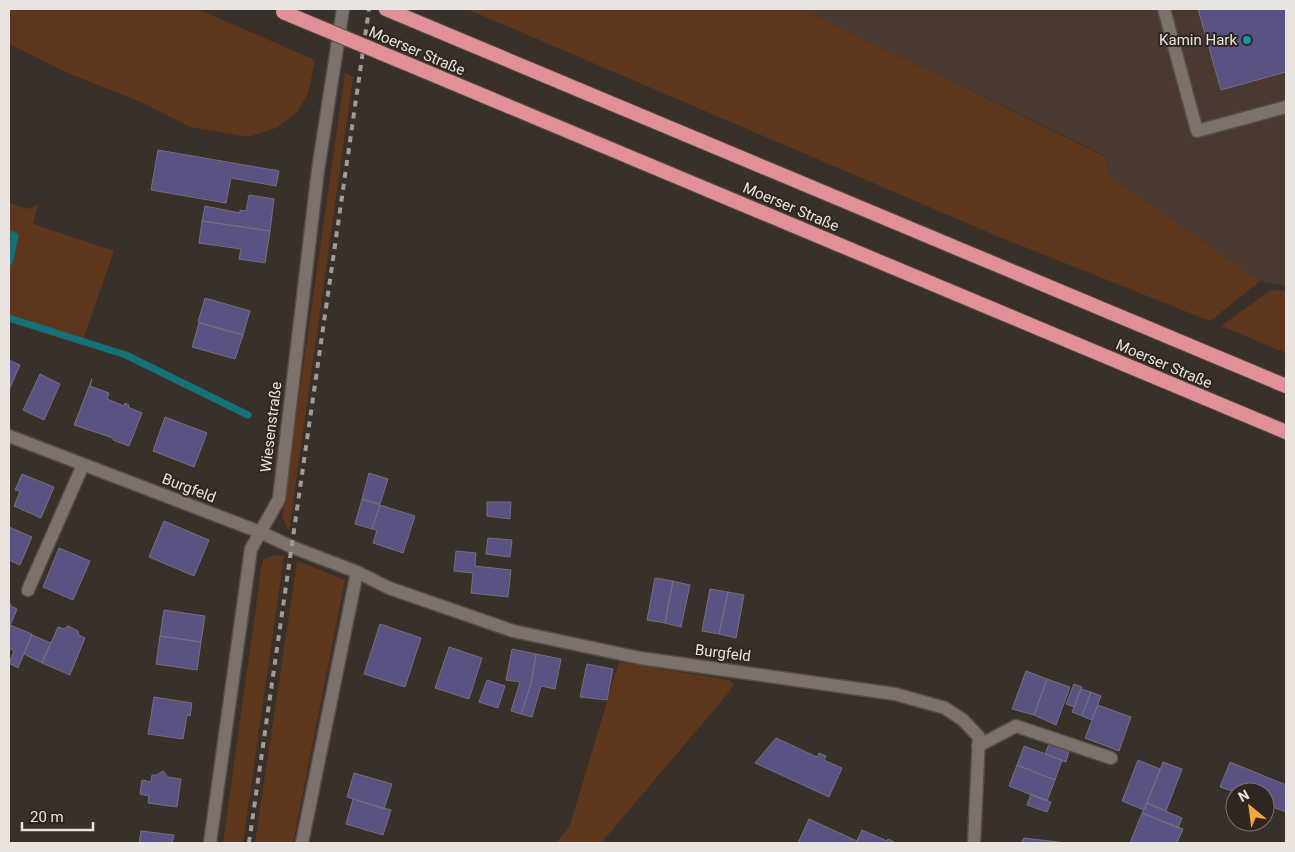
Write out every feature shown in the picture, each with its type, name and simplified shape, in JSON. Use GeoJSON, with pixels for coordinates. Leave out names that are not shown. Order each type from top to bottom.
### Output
{"type":"FeatureCollection","features":[{"type":"Feature","properties":{"kind":"highway","name":"Moerser Straße"},"geometry":{"type":"LineString","coordinates":[[386,9],[1286,386]]}},
{"type":"Feature","properties":{"kind":"highway","name":"Moerser Straße"},"geometry":{"type":"LineString","coordinates":[[278,10],[1286,432]]}},
{"type":"Feature","properties":{"kind":"street","name":"Wiesenstraße"},"geometry":{"type":"LineString","coordinates":[[210,843],[251,549],[279,499],[318,170],[343,9]]}},
{"type":"Feature","properties":{"kind":"street"},"geometry":{"type":"LineString","coordinates":[[1164,9],[1197,131],[1286,107]]}},
{"type":"Feature","properties":{"kind":"street","name":"Burgfeld"},"geometry":{"type":"LineString","coordinates":[[9,436],[260,532],[292,547],[357,572],[389,588],[513,631],[640,658],[895,694],[945,708],[964,720],[979,737],[974,843]]}},
{"type":"Feature","properties":{"kind":"street"},"geometry":{"type":"LineString","coordinates":[[28,590],[83,465]]}},
{"type":"Feature","properties":{"kind":"street"},"geometry":{"type":"LineString","coordinates":[[302,843],[357,572]]}},
{"type":"Feature","properties":{"kind":"street"},"geometry":{"type":"LineString","coordinates":[[978,746],[1016,726],[1111,758]]}},
{"type":"Feature","properties":{"kind":"shaded area"},"geometry":{"type":"Polygon","coordinates":[[[9,9],[197,9],[315,60],[308,94],[297,112],[276,128],[248,137],[190,127],[143,103],[70,74],[9,44],[9,9]]]}},
{"type":"Feature","properties":{"kind":"shaded area"},"geometry":{"type":"Polygon","coordinates":[[[467,9],[803,9],[1106,157],[1107,174],[1260,281],[1210,321],[997,236],[467,9]]]}},
{"type":"Feature","properties":{"kind":"shaded area"},"geometry":{"type":"Polygon","coordinates":[[[803,9],[1286,9],[1286,286],[1260,281],[1107,174],[1106,156],[803,9]]]}},
{"type":"Feature","properties":{"kind":"shaded area"},"geometry":{"type":"Polygon","coordinates":[[[345,73],[353,77],[289,531],[282,516],[345,73]]]}},
{"type":"Feature","properties":{"kind":"shaded area"},"geometry":{"type":"Polygon","coordinates":[[[9,203],[28,209],[38,205],[33,224],[114,251],[81,345],[9,322],[9,203]]]}},
{"type":"Feature","properties":{"kind":"shaded area"},"geometry":{"type":"Polygon","coordinates":[[[1271,290],[1286,291],[1286,353],[1221,326],[1271,290]]]}},
{"type":"Feature","properties":{"kind":"shaded area"},"geometry":{"type":"Polygon","coordinates":[[[276,555],[284,556],[243,843],[223,843],[262,563],[264,559],[276,555]]]}},
{"type":"Feature","properties":{"kind":"shaded area"},"geometry":{"type":"Polygon","coordinates":[[[297,561],[345,580],[293,843],[255,843],[297,561]]]}},
{"type":"Feature","properties":{"kind":"shaded area"},"geometry":{"type":"Polygon","coordinates":[[[619,662],[729,680],[734,684],[601,843],[556,843],[570,825],[619,662]]]}},
{"type":"Feature","properties":{"kind":"building","name":"Kamin Hark"},"geometry":{"type":"Polygon","coordinates":[[[1198,9],[1286,9],[1286,72],[1221,90],[1198,9]]]}},
{"type":"Feature","properties":{"kind":"building"},"geometry":{"type":"Polygon","coordinates":[[[158,150],[279,171],[276,186],[231,178],[226,203],[151,190],[158,150]]]}},
{"type":"Feature","properties":{"kind":"building"},"geometry":{"type":"Polygon","coordinates":[[[249,195],[274,199],[270,231],[202,221],[205,206],[240,213],[240,210],[246,211],[249,195]]]}},
{"type":"Feature","properties":{"kind":"building"},"geometry":{"type":"Polygon","coordinates":[[[202,221],[270,231],[265,263],[239,259],[241,249],[199,243],[202,221]]]}},
{"type":"Feature","properties":{"kind":"building"},"geometry":{"type":"Polygon","coordinates":[[[205,298],[250,311],[243,335],[198,322],[205,298]]]}},
{"type":"Feature","properties":{"kind":"building"},"geometry":{"type":"Polygon","coordinates":[[[199,323],[243,335],[235,359],[192,347],[199,323]]]}},
{"type":"Feature","properties":{"kind":"building"},"geometry":{"type":"Polygon","coordinates":[[[9,360],[20,365],[9,390],[9,360]]]}},
{"type":"Feature","properties":{"kind":"building"},"geometry":{"type":"Polygon","coordinates":[[[40,374],[60,384],[44,420],[23,410],[40,374]]]}},
{"type":"Feature","properties":{"kind":"building"},"geometry":{"type":"Polygon","coordinates":[[[92,379],[90,386],[109,393],[107,399],[124,406],[125,403],[129,405],[128,407],[142,413],[129,446],[113,440],[113,438],[74,425],[92,379]]]}},
{"type":"Feature","properties":{"kind":"building"},"geometry":{"type":"Polygon","coordinates":[[[165,417],[207,433],[194,467],[153,451],[165,417]]]}},
{"type":"Feature","properties":{"kind":"building"},"geometry":{"type":"Polygon","coordinates":[[[369,473],[388,479],[380,504],[362,499],[369,473]]]}},
{"type":"Feature","properties":{"kind":"building"},"geometry":{"type":"Polygon","coordinates":[[[22,474],[54,487],[41,518],[14,506],[20,491],[15,490],[22,474]]]}},
{"type":"Feature","properties":{"kind":"building"},"geometry":{"type":"Polygon","coordinates":[[[362,499],[380,505],[372,529],[355,524],[362,499]]]}},
{"type":"Feature","properties":{"kind":"building"},"geometry":{"type":"Polygon","coordinates":[[[487,502],[511,502],[510,519],[487,516],[487,502]]]}},
{"type":"Feature","properties":{"kind":"building"},"geometry":{"type":"Polygon","coordinates":[[[380,505],[415,516],[403,553],[373,543],[377,530],[372,529],[380,505]]]}},
{"type":"Feature","properties":{"kind":"building"},"geometry":{"type":"Polygon","coordinates":[[[164,521],[209,540],[194,576],[149,557],[164,521]]]}},
{"type":"Feature","properties":{"kind":"building"},"geometry":{"type":"Polygon","coordinates":[[[9,527],[32,537],[20,565],[9,560],[9,527]]]}},
{"type":"Feature","properties":{"kind":"building"},"geometry":{"type":"Polygon","coordinates":[[[488,538],[512,540],[510,557],[486,554],[488,538]]]}},
{"type":"Feature","properties":{"kind":"building"},"geometry":{"type":"Polygon","coordinates":[[[59,548],[90,561],[73,600],[43,587],[59,548]]]}},
{"type":"Feature","properties":{"kind":"building"},"geometry":{"type":"Polygon","coordinates":[[[456,551],[476,553],[475,566],[511,570],[508,597],[471,593],[473,573],[454,571],[456,551]]]}},
{"type":"Feature","properties":{"kind":"building"},"geometry":{"type":"Polygon","coordinates":[[[655,578],[673,581],[665,623],[647,620],[655,578]]]}},
{"type":"Feature","properties":{"kind":"building"},"geometry":{"type":"Polygon","coordinates":[[[673,581],[690,585],[681,627],[665,623],[673,581]]]}},
{"type":"Feature","properties":{"kind":"building"},"geometry":{"type":"Polygon","coordinates":[[[710,589],[728,592],[719,634],[702,631],[710,589]]]}},
{"type":"Feature","properties":{"kind":"building"},"geometry":{"type":"Polygon","coordinates":[[[728,592],[744,595],[736,638],[719,634],[728,592]]]}},
{"type":"Feature","properties":{"kind":"building"},"geometry":{"type":"Polygon","coordinates":[[[9,601],[11,606],[17,609],[9,628],[9,601]]]}},
{"type":"Feature","properties":{"kind":"building"},"geometry":{"type":"Polygon","coordinates":[[[164,610],[205,616],[201,642],[160,636],[164,610]]]}},
{"type":"Feature","properties":{"kind":"building"},"geometry":{"type":"Polygon","coordinates":[[[380,624],[421,638],[405,687],[364,674],[380,624]]]}},
{"type":"Feature","properties":{"kind":"building"},"geometry":{"type":"Polygon","coordinates":[[[10,625],[32,634],[18,668],[9,663],[14,651],[9,648],[10,625]]]}},
{"type":"Feature","properties":{"kind":"building"},"geometry":{"type":"Polygon","coordinates":[[[68,626],[78,631],[79,635],[85,638],[70,675],[42,663],[58,627],[64,629],[68,626]]]}},
{"type":"Feature","properties":{"kind":"building"},"geometry":{"type":"Polygon","coordinates":[[[32,635],[51,643],[42,663],[24,654],[32,635]]]}},
{"type":"Feature","properties":{"kind":"building"},"geometry":{"type":"Polygon","coordinates":[[[160,636],[201,642],[197,670],[156,664],[160,636]]]}},
{"type":"Feature","properties":{"kind":"building"},"geometry":{"type":"Polygon","coordinates":[[[449,647],[482,658],[469,699],[435,688],[449,647]]]}},
{"type":"Feature","properties":{"kind":"building"},"geometry":{"type":"Polygon","coordinates":[[[512,649],[536,654],[531,684],[521,714],[511,711],[520,682],[506,680],[512,649]]]}},
{"type":"Feature","properties":{"kind":"building"},"geometry":{"type":"Polygon","coordinates":[[[536,654],[561,659],[555,689],[541,686],[532,717],[521,714],[531,684],[536,654]]]}},
{"type":"Feature","properties":{"kind":"building"},"geometry":{"type":"Polygon","coordinates":[[[587,664],[613,669],[607,700],[580,697],[587,664]]]}},
{"type":"Feature","properties":{"kind":"building"},"geometry":{"type":"Polygon","coordinates":[[[1026,671],[1047,679],[1034,715],[1012,709],[1026,671]]]}},
{"type":"Feature","properties":{"kind":"building"},"geometry":{"type":"Polygon","coordinates":[[[1047,679],[1070,687],[1056,725],[1034,715],[1047,679]]]}},
{"type":"Feature","properties":{"kind":"building"},"geometry":{"type":"Polygon","coordinates":[[[487,680],[505,686],[498,708],[479,702],[487,680]]]}},
{"type":"Feature","properties":{"kind":"building"},"geometry":{"type":"Polygon","coordinates":[[[1074,684],[1082,687],[1074,707],[1066,704],[1074,684]]]}},
{"type":"Feature","properties":{"kind":"building"},"geometry":{"type":"Polygon","coordinates":[[[1081,689],[1091,692],[1082,716],[1072,712],[1081,689]]]}},
{"type":"Feature","properties":{"kind":"building"},"geometry":{"type":"Polygon","coordinates":[[[1091,692],[1101,696],[1092,720],[1082,716],[1091,692]]]}},
{"type":"Feature","properties":{"kind":"building"},"geometry":{"type":"Polygon","coordinates":[[[154,697],[192,703],[190,716],[187,715],[183,739],[148,734],[154,697]]]}},
{"type":"Feature","properties":{"kind":"building"},"geometry":{"type":"Polygon","coordinates":[[[1098,705],[1131,717],[1119,751],[1085,738],[1098,705]]]}},
{"type":"Feature","properties":{"kind":"building"},"geometry":{"type":"Polygon","coordinates":[[[776,738],[817,757],[819,753],[826,756],[824,760],[842,768],[829,797],[755,763],[776,738]]]}},
{"type":"Feature","properties":{"kind":"building"},"geometry":{"type":"Polygon","coordinates":[[[1049,744],[1069,751],[1066,762],[1045,754],[1049,744]]]}},
{"type":"Feature","properties":{"kind":"building"},"geometry":{"type":"Polygon","coordinates":[[[1024,746],[1062,760],[1055,780],[1017,765],[1024,746]]]}},
{"type":"Feature","properties":{"kind":"building"},"geometry":{"type":"Polygon","coordinates":[[[1138,760],[1160,769],[1144,810],[1122,801],[1138,760]]]}},
{"type":"Feature","properties":{"kind":"building"},"geometry":{"type":"Polygon","coordinates":[[[1163,762],[1182,769],[1166,811],[1147,803],[1163,762]]]}},
{"type":"Feature","properties":{"kind":"building"},"geometry":{"type":"Polygon","coordinates":[[[1230,762],[1286,785],[1286,812],[1275,808],[1275,782],[1225,782],[1225,789],[1220,787],[1230,762]]]}},
{"type":"Feature","properties":{"kind":"building"},"geometry":{"type":"Polygon","coordinates":[[[1017,765],[1055,780],[1047,801],[1009,786],[1017,765]]]}},
{"type":"Feature","properties":{"kind":"building"},"geometry":{"type":"Polygon","coordinates":[[[163,771],[168,777],[181,779],[177,807],[148,803],[149,796],[140,794],[142,780],[151,782],[152,775],[157,775],[163,771]]]}},
{"type":"Feature","properties":{"kind":"building"},"geometry":{"type":"Polygon","coordinates":[[[354,773],[392,784],[384,809],[347,797],[354,773]]]}},
{"type":"Feature","properties":{"kind":"building"},"geometry":{"type":"Polygon","coordinates":[[[1031,794],[1051,802],[1047,812],[1027,805],[1031,794]]]}},
{"type":"Feature","properties":{"kind":"building"},"geometry":{"type":"Polygon","coordinates":[[[353,799],[391,810],[383,835],[346,824],[353,799]]]}},
{"type":"Feature","properties":{"kind":"building"},"geometry":{"type":"Polygon","coordinates":[[[1147,803],[1182,818],[1178,828],[1142,813],[1147,803]]]}},
{"type":"Feature","properties":{"kind":"building"},"geometry":{"type":"Polygon","coordinates":[[[1142,813],[1183,829],[1177,843],[1130,843],[1142,813]]]}},
{"type":"Feature","properties":{"kind":"building"},"geometry":{"type":"Polygon","coordinates":[[[809,819],[857,841],[856,843],[798,843],[809,819]]]}},
{"type":"Feature","properties":{"kind":"building"},"geometry":{"type":"Polygon","coordinates":[[[862,830],[887,841],[888,839],[896,843],[856,843],[862,830]]]}},
{"type":"Feature","properties":{"kind":"building"},"geometry":{"type":"Polygon","coordinates":[[[141,831],[174,835],[172,843],[139,843],[141,831]]]}},
{"type":"Feature","properties":{"kind":"building"},"geometry":{"type":"Polygon","coordinates":[[[1024,838],[1066,843],[1021,843],[1024,838]]]}},
{"type":"Feature","properties":{"kind":"waterway"},"geometry":{"type":"LineString","coordinates":[[9,234],[15,236],[9,262]]}},
{"type":"Feature","properties":{"kind":"waterway"},"geometry":{"type":"LineString","coordinates":[[9,318],[126,355],[248,415]]}},
{"type":"Feature","properties":{"kind":"railway"},"geometry":{"type":"LineString","coordinates":[[249,843],[369,9]]}},
{"type":"Feature","properties":{"kind":"place","name":"Kamin Hark"},"geometry":{"type":"Point","coordinates":[1247,40]}}]}
